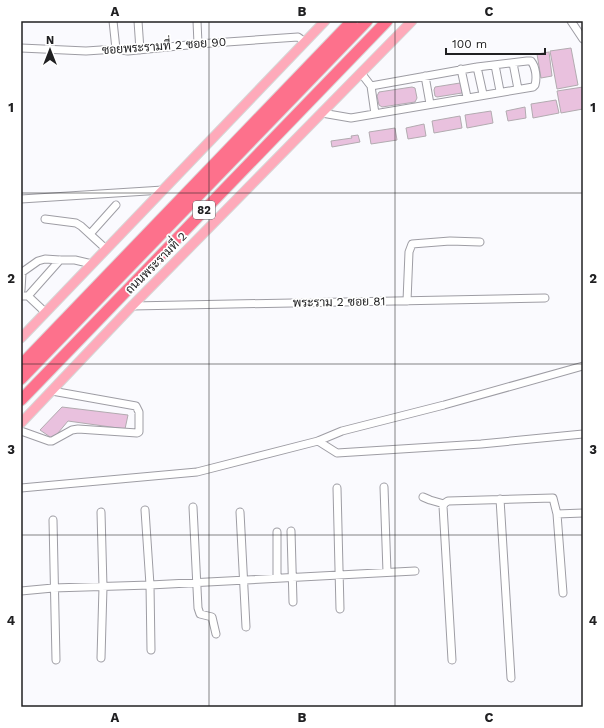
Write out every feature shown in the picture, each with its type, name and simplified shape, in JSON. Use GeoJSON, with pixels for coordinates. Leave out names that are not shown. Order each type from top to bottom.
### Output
{"type":"FeatureCollection","features":[{"type":"Feature","properties":{"kind":"highway"},"geometry":{"type":"LineString","coordinates":[[21,366],[352,21]]}},
{"type":"Feature","properties":{"kind":"highway","name":"82"},"geometry":{"type":"LineString","coordinates":[[21,379],[367,21]]}},
{"type":"Feature","properties":{"kind":"highway","name":"ถนนพระรามที่ 2"},"geometry":{"type":"LineString","coordinates":[[21,399],[386,21]]}},
{"type":"Feature","properties":{"kind":"highway"},"geometry":{"type":"LineString","coordinates":[[21,357],[48,338]]}},
{"type":"Feature","properties":{"kind":"main road"},"geometry":{"type":"LineString","coordinates":[[21,338],[325,21]]}},
{"type":"Feature","properties":{"kind":"main road","name":"ถนนพระรามที่ 2"},"geometry":{"type":"LineString","coordinates":[[21,423],[132,306],[412,21]]}},
{"type":"Feature","properties":{"kind":"street"},"geometry":{"type":"LineString","coordinates":[[113,21],[116,49]]}},
{"type":"Feature","properties":{"kind":"street"},"geometry":{"type":"LineString","coordinates":[[138,21],[140,50]]}},
{"type":"Feature","properties":{"kind":"street"},"geometry":{"type":"LineString","coordinates":[[197,21],[198,44]]}},
{"type":"Feature","properties":{"kind":"street"},"geometry":{"type":"LineString","coordinates":[[571,21],[583,39]]}},
{"type":"Feature","properties":{"kind":"street","name":"ซอยพระรามที่ 2 ซอย 90"},"geometry":{"type":"LineString","coordinates":[[21,48],[86,51],[116,49],[128,51],[198,44],[298,37],[306,42]]}},
{"type":"Feature","properties":{"kind":"street"},"geometry":{"type":"LineString","coordinates":[[322,113],[351,118],[518,89],[535,85],[536,82],[534,64],[531,61],[527,61],[477,66],[371,86]]}},
{"type":"Feature","properties":{"kind":"street"},"geometry":{"type":"LineString","coordinates":[[513,63],[518,89]]}},
{"type":"Feature","properties":{"kind":"street"},"geometry":{"type":"LineString","coordinates":[[495,65],[500,92]]}},
{"type":"Feature","properties":{"kind":"street"},"geometry":{"type":"LineString","coordinates":[[477,66],[483,94]]}},
{"type":"Feature","properties":{"kind":"street"},"geometry":{"type":"LineString","coordinates":[[461,69],[467,97]]}},
{"type":"Feature","properties":{"kind":"street"},"geometry":{"type":"LineString","coordinates":[[361,73],[371,86],[375,114]]}},
{"type":"Feature","properties":{"kind":"street"},"geometry":{"type":"LineString","coordinates":[[425,76],[430,104]]}},
{"type":"Feature","properties":{"kind":"street"},"geometry":{"type":"LineString","coordinates":[[21,199],[162,190]]}},
{"type":"Feature","properties":{"kind":"street"},"geometry":{"type":"LineString","coordinates":[[90,234],[116,205]]}},
{"type":"Feature","properties":{"kind":"street"},"geometry":{"type":"LineString","coordinates":[[45,219],[76,224],[90,234],[106,249]]}},
{"type":"Feature","properties":{"kind":"street"},"geometry":{"type":"LineString","coordinates":[[407,301],[409,252],[412,244],[450,241],[480,242]]}},
{"type":"Feature","properties":{"kind":"street"},"geometry":{"type":"LineString","coordinates":[[21,290],[21,274],[31,265],[42,260],[76,260],[92,264]]}},
{"type":"Feature","properties":{"kind":"street"},"geometry":{"type":"LineString","coordinates":[[45,312],[25,296],[60,260]]}},
{"type":"Feature","properties":{"kind":"street","name":"พระราม 2 ซอย 81"},"geometry":{"type":"LineString","coordinates":[[132,306],[545,298]]}},
{"type":"Feature","properties":{"kind":"street"},"geometry":{"type":"LineString","coordinates":[[21,488],[197,472],[318,442],[342,431],[444,405],[583,366]]}},
{"type":"Feature","properties":{"kind":"street"},"geometry":{"type":"LineString","coordinates":[[21,431],[49,441],[52,441],[72,430],[78,429],[139,432],[139,412],[136,406],[52,391]]}},
{"type":"Feature","properties":{"kind":"street"},"geometry":{"type":"LineString","coordinates":[[318,442],[337,453],[481,444],[583,434]]}},
{"type":"Feature","properties":{"kind":"street"},"geometry":{"type":"LineString","coordinates":[[384,487],[387,572]]}},
{"type":"Feature","properties":{"kind":"street"},"geometry":{"type":"LineString","coordinates":[[337,488],[340,610]]}},
{"type":"Feature","properties":{"kind":"street"},"geometry":{"type":"LineString","coordinates":[[423,497],[444,504],[448,501],[551,497],[554,500],[557,514],[563,593]]}},
{"type":"Feature","properties":{"kind":"street"},"geometry":{"type":"LineString","coordinates":[[500,499],[511,678]]}},
{"type":"Feature","properties":{"kind":"street"},"geometry":{"type":"LineString","coordinates":[[444,504],[452,660]]}},
{"type":"Feature","properties":{"kind":"street"},"geometry":{"type":"LineString","coordinates":[[193,507],[198,610],[201,614],[212,617],[216,634]]}},
{"type":"Feature","properties":{"kind":"street"},"geometry":{"type":"LineString","coordinates":[[146,510],[150,584],[151,650]]}},
{"type":"Feature","properties":{"kind":"street"},"geometry":{"type":"LineString","coordinates":[[101,512],[103,587],[101,658]]}},
{"type":"Feature","properties":{"kind":"street"},"geometry":{"type":"LineString","coordinates":[[240,512],[246,627]]}},
{"type":"Feature","properties":{"kind":"street"},"geometry":{"type":"LineString","coordinates":[[557,514],[583,513]]}},
{"type":"Feature","properties":{"kind":"street"},"geometry":{"type":"LineString","coordinates":[[53,520],[53,588],[56,660]]}},
{"type":"Feature","properties":{"kind":"street"},"geometry":{"type":"LineString","coordinates":[[291,531],[293,602]]}},
{"type":"Feature","properties":{"kind":"street"},"geometry":{"type":"LineString","coordinates":[[277,532],[277,578]]}},
{"type":"Feature","properties":{"kind":"street"},"geometry":{"type":"LineString","coordinates":[[21,591],[53,588],[103,587],[415,571]]}},
{"type":"Feature","properties":{"kind":"building"},"geometry":{"type":"Polygon","coordinates":[[[571,48],[578,85],[557,89],[550,51],[571,48]]]}},
{"type":"Feature","properties":{"kind":"building"},"geometry":{"type":"Polygon","coordinates":[[[549,52],[552,76],[541,78],[537,54],[549,52]]]}},
{"type":"Feature","properties":{"kind":"building"},"geometry":{"type":"Polygon","coordinates":[[[460,83],[462,84],[462,93],[437,97],[435,96],[435,87],[460,83]]]}},
{"type":"Feature","properties":{"kind":"building"},"geometry":{"type":"Polygon","coordinates":[[[412,87],[415,88],[417,98],[415,102],[382,107],[379,105],[377,96],[379,92],[412,87]]]}},
{"type":"Feature","properties":{"kind":"building"},"geometry":{"type":"Polygon","coordinates":[[[583,87],[583,109],[561,113],[557,91],[583,87]]]}},
{"type":"Feature","properties":{"kind":"building"},"geometry":{"type":"Polygon","coordinates":[[[556,100],[559,113],[533,118],[531,104],[556,100]]]}},
{"type":"Feature","properties":{"kind":"building"},"geometry":{"type":"Polygon","coordinates":[[[525,107],[526,118],[508,121],[506,111],[525,107]]]}},
{"type":"Feature","properties":{"kind":"building"},"geometry":{"type":"Polygon","coordinates":[[[491,111],[493,123],[467,128],[465,115],[491,111]]]}},
{"type":"Feature","properties":{"kind":"building"},"geometry":{"type":"Polygon","coordinates":[[[460,116],[462,128],[434,133],[432,121],[460,116]]]}},
{"type":"Feature","properties":{"kind":"building"},"geometry":{"type":"Polygon","coordinates":[[[424,124],[426,136],[408,139],[406,128],[424,124]]]}},
{"type":"Feature","properties":{"kind":"building"},"geometry":{"type":"Polygon","coordinates":[[[395,128],[397,140],[371,144],[369,132],[395,128]]]}},
{"type":"Feature","properties":{"kind":"building"},"geometry":{"type":"Polygon","coordinates":[[[358,135],[360,142],[332,147],[331,141],[352,138],[351,136],[358,135]]]}},
{"type":"Feature","properties":{"kind":"building"},"geometry":{"type":"Polygon","coordinates":[[[62,407],[128,415],[125,429],[68,421],[53,439],[40,430],[62,407]]]}}]}
